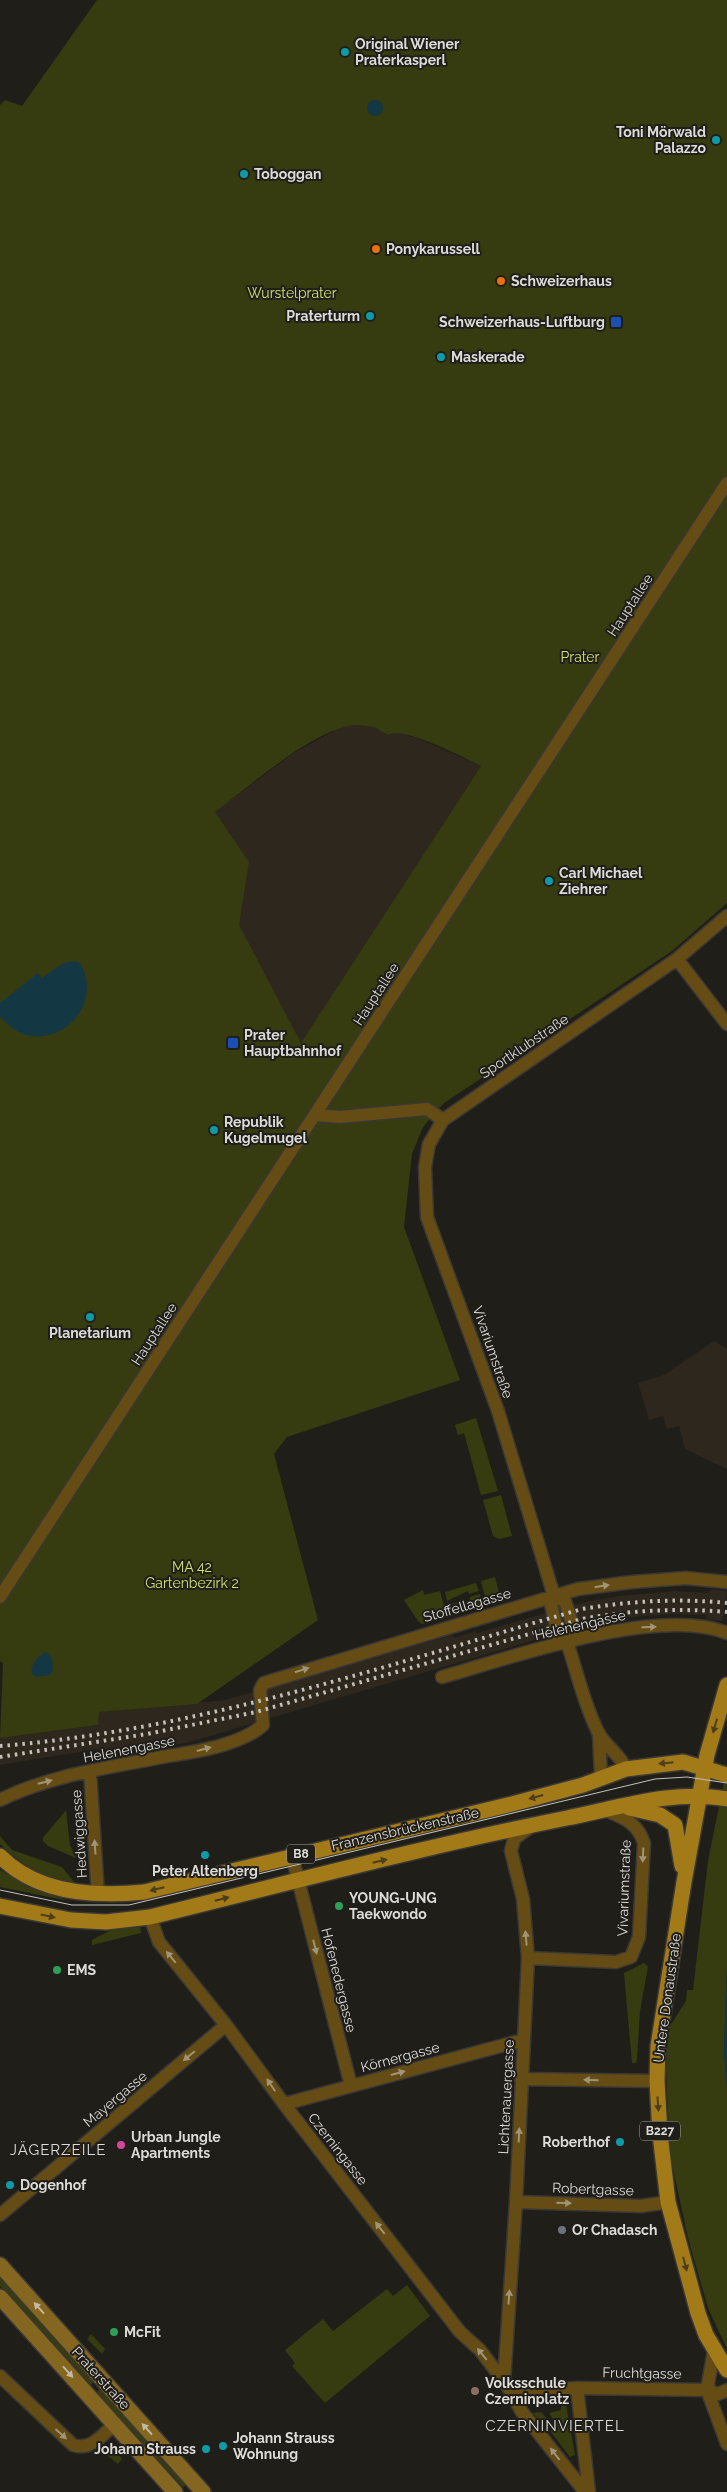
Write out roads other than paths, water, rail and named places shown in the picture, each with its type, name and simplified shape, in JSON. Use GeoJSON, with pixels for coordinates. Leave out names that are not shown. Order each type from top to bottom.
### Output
{"type":"FeatureCollection","features":[{"type":"Feature","properties":{"kind":"main road","name":"B227"},"geometry":{"type":"LineString","coordinates":[[700,1795],[705,1767],[727,1686]]}},
{"type":"Feature","properties":{"kind":"main road","name":"Franzensbrückenstraße"},"geometry":{"type":"LineString","coordinates":[[0,1856],[7,1863],[26,1874],[57,1888],[98,1895],[144,1892],[512,1804],[626,1769],[683,1762],[705,1767],[726,1775]]}},
{"type":"Feature","properties":{"kind":"main road","name":"Franzensbrückenstraße"},"geometry":{"type":"LineString","coordinates":[[0,1906],[70,1920],[106,1922],[150,1917],[533,1825],[622,1806],[700,1795]]}},
{"type":"Feature","properties":{"kind":"main road","name":"B8"},"geometry":{"type":"LineString","coordinates":[[700,1795],[724,1799]]}},
{"type":"Feature","properties":{"kind":"main road","name":"Untere Donaustraße"},"geometry":{"type":"LineString","coordinates":[[700,1795],[658,2046],[657,2081],[660,2134],[668,2202],[698,2313],[714,2350],[727,2370]]}},
{"type":"Feature","properties":{"kind":"main road"},"geometry":{"type":"LineString","coordinates":[[622,1806],[660,1814],[675,1824],[680,1843],[684,1882]]}},
{"type":"Feature","properties":{"kind":"main road","name":"Praterstraße"},"geometry":{"type":"LineString","coordinates":[[0,2265],[203,2492]]}},
{"type":"Feature","properties":{"kind":"main road","name":"Praterstraße"},"geometry":{"type":"LineString","coordinates":[[0,2297],[175,2492]]}},
{"type":"Feature","properties":{"kind":"street","name":"Hauptallee"},"geometry":{"type":"LineString","coordinates":[[0,1597],[727,483]]}},
{"type":"Feature","properties":{"kind":"street","name":"Sportklubstraße"},"geometry":{"type":"LineString","coordinates":[[442,1120],[676,959],[727,916]]}},
{"type":"Feature","properties":{"kind":"street"},"geometry":{"type":"LineString","coordinates":[[676,959],[727,1024]]}},
{"type":"Feature","properties":{"kind":"street"},"geometry":{"type":"LineString","coordinates":[[315,1114],[340,1117],[427,1109],[442,1120]]}},
{"type":"Feature","properties":{"kind":"street","name":"Vivariumstraße"},"geometry":{"type":"LineString","coordinates":[[442,1120],[429,1144],[425,1167],[424,1199],[427,1217],[498,1411],[554,1596],[565,1601],[575,1632],[567,1642],[587,1706],[599,1733],[622,1760],[626,1769]]}},
{"type":"Feature","properties":{"kind":"street","name":"Stoffellagasse"},"geometry":{"type":"LineString","coordinates":[[263,1725],[260,1690],[264,1683],[420,1635],[578,1590],[632,1582],[686,1578],[727,1582]]}},
{"type":"Feature","properties":{"kind":"street","name":"Helenengasse"},"geometry":{"type":"LineString","coordinates":[[442,1677],[567,1642],[632,1627],[683,1626],[715,1628],[727,1633]]}},
{"type":"Feature","properties":{"kind":"street","name":"Helenengasse"},"geometry":{"type":"LineString","coordinates":[[0,1800],[25,1787],[90,1771],[201,1750],[252,1735],[263,1725]]}},
{"type":"Feature","properties":{"kind":"street","name":"Vivariumstraße"},"geometry":{"type":"LineString","coordinates":[[599,1733],[601,1778]]}},
{"type":"Feature","properties":{"kind":"street","name":"Hedwiggasse"},"geometry":{"type":"LineString","coordinates":[[90,1771],[98,1895]]}},
{"type":"Feature","properties":{"kind":"street","name":"Vivariumstraße"},"geometry":{"type":"LineString","coordinates":[[528,1958],[616,1962],[630,1957],[639,1937],[644,1843],[640,1832],[631,1820],[605,1810]]}},
{"type":"Feature","properties":{"kind":"street","name":"Lichtenauergasse"},"geometry":{"type":"LineString","coordinates":[[504,2381],[516,2202],[528,1958],[523,1898],[511,1851],[514,1839],[533,1825]]}},
{"type":"Feature","properties":{"kind":"street","name":"Hofenedergasse"},"geometry":{"type":"LineString","coordinates":[[292,1856],[351,2086]]}},
{"type":"Feature","properties":{"kind":"street","name":"Czerningasse"},"geometry":{"type":"LineString","coordinates":[[150,1917],[159,1942],[226,2025],[284,2104],[460,2332],[480,2350],[504,2381],[522,2412],[587,2492]]}},
{"type":"Feature","properties":{"kind":"street","name":"Mayergasse"},"geometry":{"type":"LineString","coordinates":[[0,2215],[226,2025]]}},
{"type":"Feature","properties":{"kind":"street","name":"Körnergasse"},"geometry":{"type":"LineString","coordinates":[[284,2104],[523,2040]]}},
{"type":"Feature","properties":{"kind":"street"},"geometry":{"type":"LineString","coordinates":[[521,2079],[657,2081]]}},
{"type":"Feature","properties":{"kind":"street","name":"Robertgasse"},"geometry":{"type":"LineString","coordinates":[[516,2202],[641,2206],[668,2202]]}},
{"type":"Feature","properties":{"kind":"street"},"geometry":{"type":"LineString","coordinates":[[714,2350],[708,2390],[727,2444]]}},
{"type":"Feature","properties":{"kind":"street"},"geometry":{"type":"LineString","coordinates":[[0,2376],[62,2436],[82,2448],[89,2446],[115,2424]]}},
{"type":"Feature","properties":{"kind":"street"},"geometry":{"type":"LineString","coordinates":[[577,2388],[587,2492]]}},
{"type":"Feature","properties":{"kind":"street","name":"Fruchtgasse"},"geometry":{"type":"LineString","coordinates":[[511,2393],[577,2388],[708,2390],[718,2394],[727,2390]]}},
{"type":"Feature","properties":{"kind":"water"},"geometry":{"type":"Polygon","coordinates":[[[375,100],[381,102],[383,108],[381,114],[375,116],[369,114],[367,108],[369,102],[375,100]]]}},
{"type":"Feature","properties":{"kind":"water"},"geometry":{"type":"Polygon","coordinates":[[[75,961],[80,963],[86,977],[87,991],[84,1005],[77,1017],[67,1026],[55,1033],[41,1036],[25,1035],[15,1030],[0,1017],[0,1003],[38,973],[42,978],[63,963],[75,961]]]}},
{"type":"Feature","properties":{"kind":"water"},"geometry":{"type":"Polygon","coordinates":[[[46,1652],[52,1658],[53,1671],[50,1675],[37,1677],[32,1674],[33,1664],[46,1652]]]}},
{"type":"Feature","properties":{"kind":"water"},"geometry":{"type":"Polygon","coordinates":[[[727,1967],[727,2087],[724,2051],[727,1967]]]}},
{"type":"Feature","properties":{"kind":"tram line"},"geometry":{"type":"LineString","coordinates":[[0,1890],[72,1905],[129,1905],[655,1779],[687,1777],[727,1783]]}},
{"type":"Feature","properties":{"kind":"railway"},"geometry":{"type":"LineString","coordinates":[[0,1746],[75,1738],[148,1726],[221,1710],[366,1672],[582,1609],[654,1601],[727,1603]]}},
{"type":"Feature","properties":{"kind":"railway"},"geometry":{"type":"LineString","coordinates":[[0,1757],[147,1734],[256,1712],[582,1619],[654,1611],[727,1612]]}},
{"type":"Feature","properties":{"kind":"place","name":"Original Wiener Praterkasperl"},"geometry":{"type":"Point","coordinates":[345,52]}},
{"type":"Feature","properties":{"kind":"place","name":"Toni Mörwald Palazzo"},"geometry":{"type":"Point","coordinates":[716,140]}},
{"type":"Feature","properties":{"kind":"place","name":"Toboggan"},"geometry":{"type":"Point","coordinates":[244,174]}},
{"type":"Feature","properties":{"kind":"place","name":"Ponykarussell"},"geometry":{"type":"Point","coordinates":[376,249]}},
{"type":"Feature","properties":{"kind":"place","name":"Schweizerhaus"},"geometry":{"type":"Point","coordinates":[501,281]}},
{"type":"Feature","properties":{"kind":"place","name":"Praterturm"},"geometry":{"type":"Point","coordinates":[370,316]}},
{"type":"Feature","properties":{"kind":"place","name":"Schweizerhaus-Luftburg"},"geometry":{"type":"Point","coordinates":[616,322]}},
{"type":"Feature","properties":{"kind":"place","name":"Maskerade"},"geometry":{"type":"Point","coordinates":[441,357]}},
{"type":"Feature","properties":{"kind":"place","name":"Carl Michael Ziehrer"},"geometry":{"type":"Point","coordinates":[549,881]}},
{"type":"Feature","properties":{"kind":"place","name":"Prater Hauptbahnhof"},"geometry":{"type":"Point","coordinates":[233,1043]}},
{"type":"Feature","properties":{"kind":"place","name":"Republik Kugelmugel"},"geometry":{"type":"Point","coordinates":[214,1130]}},
{"type":"Feature","properties":{"kind":"place","name":"Planetarium"},"geometry":{"type":"Point","coordinates":[90,1317]}},
{"type":"Feature","properties":{"kind":"place","name":"Peter Altenberg"},"geometry":{"type":"Point","coordinates":[205,1855]}},
{"type":"Feature","properties":{"kind":"place","name":"YOUNG-UNG Taekwondo"},"geometry":{"type":"Point","coordinates":[339,1906]}},
{"type":"Feature","properties":{"kind":"place","name":"EMS"},"geometry":{"type":"Point","coordinates":[57,1970]}},
{"type":"Feature","properties":{"kind":"place","name":"Roberthof"},"geometry":{"type":"Point","coordinates":[620,2142]}},
{"type":"Feature","properties":{"kind":"place","name":"Urban Jungle Apartments"},"geometry":{"type":"Point","coordinates":[121,2145]}},
{"type":"Feature","properties":{"kind":"place","name":"Dogenhof"},"geometry":{"type":"Point","coordinates":[10,2185]}},
{"type":"Feature","properties":{"kind":"place","name":"Or Chadasch"},"geometry":{"type":"Point","coordinates":[562,2230]}},
{"type":"Feature","properties":{"kind":"place","name":"McFit"},"geometry":{"type":"Point","coordinates":[114,2332]}},
{"type":"Feature","properties":{"kind":"place","name":"Volksschule Czerninplatz"},"geometry":{"type":"Point","coordinates":[475,2391]}},
{"type":"Feature","properties":{"kind":"place","name":"Johann Strauss Wohnung"},"geometry":{"type":"Point","coordinates":[223,2446]}},
{"type":"Feature","properties":{"kind":"place","name":"Johann Strauss"},"geometry":{"type":"Point","coordinates":[206,2449]}},
{"type":"Feature","properties":{"kind":"district","name":"JÄGERZEILE"},"geometry":{"type":"Point","coordinates":[58,2150]}},
{"type":"Feature","properties":{"kind":"district","name":"CZERNINVIERTEL"},"geometry":{"type":"Point","coordinates":[555,2426]}},
{"type":"Feature","properties":{"kind":"park label","name":"Wurstelprater"},"geometry":{"type":"Point","coordinates":[292,293]}},
{"type":"Feature","properties":{"kind":"park label","name":"Prater"},"geometry":{"type":"Point","coordinates":[580,657]}},
{"type":"Feature","properties":{"kind":"park label","name":"MA 42 Gartenbezirk 2"},"geometry":{"type":"Point","coordinates":[192,1575]}}]}
